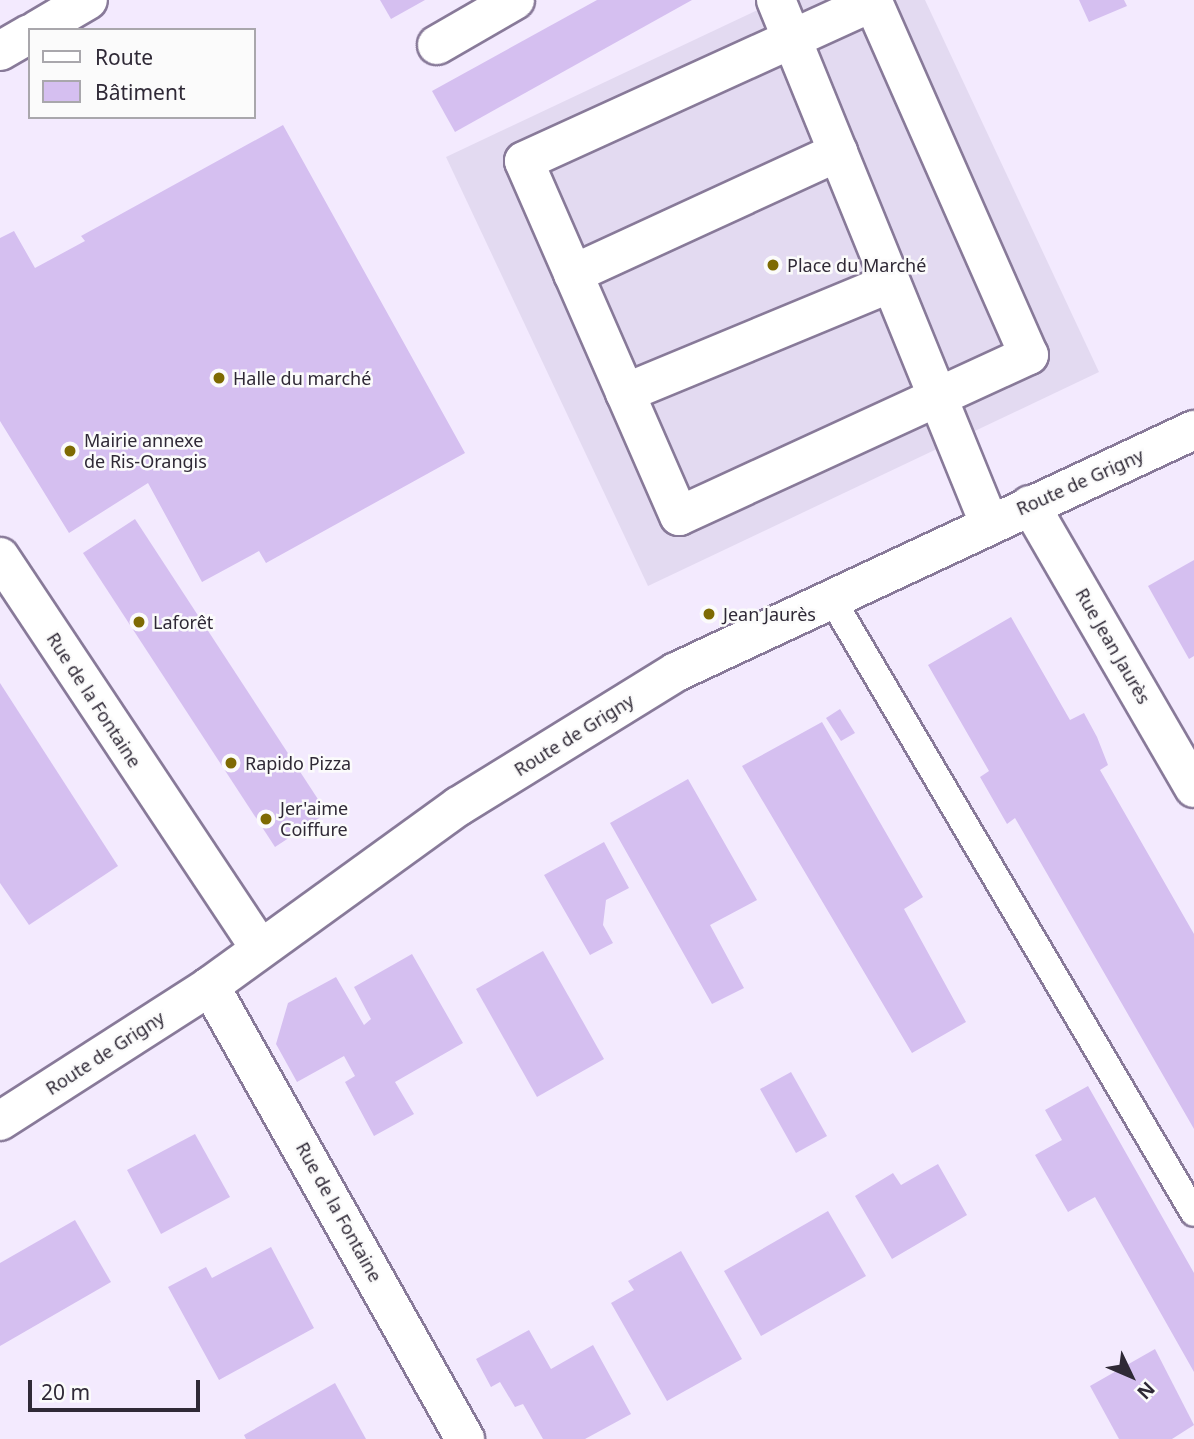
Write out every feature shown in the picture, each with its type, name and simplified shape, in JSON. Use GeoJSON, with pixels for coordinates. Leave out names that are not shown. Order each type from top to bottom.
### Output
{"type":"FeatureCollection","features":[{"type":"Feature","properties":{"kind":"street"},"geometry":{"type":"LineString","coordinates":[[40,28],[88,0]]}},
{"type":"Feature","properties":{"kind":"street"},"geometry":{"type":"LineString","coordinates":[[437,45],[516,0]]}},
{"type":"Feature","properties":{"kind":"street"},"geometry":{"type":"LineString","coordinates":[[776,0],[989,523]]}},
{"type":"Feature","properties":{"kind":"street"},"geometry":{"type":"LineString","coordinates":[[873,2],[1029,355],[679,516],[524,161],[792,38],[873,2]]}},
{"type":"Feature","properties":{"kind":"street"},"geometry":{"type":"LineString","coordinates":[[0,51],[28,35]]}},
{"type":"Feature","properties":{"kind":"street"},"geometry":{"type":"LineString","coordinates":[[573,274],[838,152]]}},
{"type":"Feature","properties":{"kind":"street"},"geometry":{"type":"LineString","coordinates":[[625,393],[890,283]]}},
{"type":"Feature","properties":{"kind":"street","name":"Route de Grigny"},"geometry":{"type":"LineString","coordinates":[[0,1121],[210,986],[259,947],[459,806],[676,672],[830,596],[1194,430]]}},
{"type":"Feature","properties":{"kind":"street","name":"Rue Jean Jaurès"},"geometry":{"type":"LineString","coordinates":[[1030,505],[1194,788]]}},
{"type":"Feature","properties":{"kind":"street","name":"Rue de la Fontaine"},"geometry":{"type":"LineString","coordinates":[[0,557],[259,947]]}},
{"type":"Feature","properties":{"kind":"street","name":"Rue de la Fontaine"},"geometry":{"type":"LineString","coordinates":[[210,986],[465,1439]]}},
{"type":"Feature","properties":{"kind":"lane"},"geometry":{"type":"LineString","coordinates":[[830,596],[1194,1213]]}},
{"type":"Feature","properties":{"kind":"shaded area","name":"Place du Marché"},"geometry":{"type":"Polygon","coordinates":[[[779,0],[925,0],[1099,372],[648,586],[446,157],[779,0]]]}},
{"type":"Feature","properties":{"kind":"building"},"geometry":{"type":"Polygon","coordinates":[[[380,0],[425,0],[391,19],[380,0]]]}},
{"type":"Feature","properties":{"kind":"building"},"geometry":{"type":"Polygon","coordinates":[[[597,0],[692,0],[455,132],[432,91],[597,0]]]}},
{"type":"Feature","properties":{"kind":"building"},"geometry":{"type":"Polygon","coordinates":[[[1079,0],[1124,0],[1127,6],[1089,22],[1079,0]]]}},
{"type":"Feature","properties":{"kind":"building"},"geometry":{"type":"Polygon","coordinates":[[[283,125],[465,453],[266,563],[259,551],[202,582],[148,483],[69,533],[0,421],[0,238],[14,231],[35,268],[85,241],[81,236],[283,125]]]}},
{"type":"Feature","properties":{"kind":"building"},"geometry":{"type":"Polygon","coordinates":[[[135,519],[327,813],[275,847],[83,553],[135,519]]]}},
{"type":"Feature","properties":{"kind":"building"},"geometry":{"type":"Polygon","coordinates":[[[1194,560],[1194,656],[1189,659],[1148,586],[1194,560]]]}},
{"type":"Feature","properties":{"kind":"building"},"geometry":{"type":"Polygon","coordinates":[[[1011,617],[1070,720],[1084,713],[1108,765],[1100,770],[1194,934],[1194,1129],[1015,818],[1007,824],[980,777],[989,771],[928,665],[1011,617]]]}},
{"type":"Feature","properties":{"kind":"building"},"geometry":{"type":"Polygon","coordinates":[[[0,683],[118,866],[29,925],[0,883],[0,683]]]}},
{"type":"Feature","properties":{"kind":"building"},"geometry":{"type":"Polygon","coordinates":[[[840,709],[855,733],[841,741],[826,718],[840,709]]]}},
{"type":"Feature","properties":{"kind":"building"},"geometry":{"type":"Polygon","coordinates":[[[822,722],[923,897],[904,909],[966,1022],[912,1053],[742,766],[822,722]]]}},
{"type":"Feature","properties":{"kind":"building"},"geometry":{"type":"Polygon","coordinates":[[[688,779],[757,900],[710,925],[744,988],[712,1004],[610,823],[688,779]]]}},
{"type":"Feature","properties":{"kind":"building"},"geometry":{"type":"Polygon","coordinates":[[[604,842],[629,888],[606,900],[603,925],[613,943],[590,955],[544,875],[604,842]]]}},
{"type":"Feature","properties":{"kind":"building"},"geometry":{"type":"Polygon","coordinates":[[[543,951],[604,1059],[537,1097],[476,989],[543,951]]]}},
{"type":"Feature","properties":{"kind":"building"},"geometry":{"type":"Polygon","coordinates":[[[412,954],[463,1043],[395,1082],[414,1114],[374,1136],[345,1082],[355,1076],[344,1056],[297,1082],[276,1044],[288,1003],[336,977],[364,1025],[371,1019],[354,987],[412,954]]]}},
{"type":"Feature","properties":{"kind":"building"},"geometry":{"type":"Polygon","coordinates":[[[791,1072],[827,1136],[796,1153],[760,1089],[791,1072]]]}},
{"type":"Feature","properties":{"kind":"building"},"geometry":{"type":"Polygon","coordinates":[[[1088,1086],[1194,1273],[1194,1372],[1095,1197],[1068,1212],[1035,1155],[1062,1140],[1045,1110],[1088,1086]]]}},
{"type":"Feature","properties":{"kind":"building"},"geometry":{"type":"Polygon","coordinates":[[[195,1134],[230,1197],[161,1234],[127,1170],[195,1134]]]}},
{"type":"Feature","properties":{"kind":"building"},"geometry":{"type":"Polygon","coordinates":[[[938,1164],[967,1215],[892,1259],[855,1196],[893,1173],[901,1185],[938,1164]]]}},
{"type":"Feature","properties":{"kind":"building"},"geometry":{"type":"Polygon","coordinates":[[[828,1211],[866,1276],[761,1336],[724,1271],[828,1211]]]}},
{"type":"Feature","properties":{"kind":"building"},"geometry":{"type":"Polygon","coordinates":[[[75,1220],[111,1282],[0,1346],[0,1263],[75,1220]]]}},
{"type":"Feature","properties":{"kind":"building"},"geometry":{"type":"Polygon","coordinates":[[[271,1247],[314,1328],[219,1380],[168,1287],[206,1267],[212,1278],[271,1247]]]}},
{"type":"Feature","properties":{"kind":"building"},"geometry":{"type":"Polygon","coordinates":[[[681,1251],[742,1359],[667,1401],[611,1303],[634,1290],[628,1281],[681,1251]]]}},
{"type":"Feature","properties":{"kind":"building"},"geometry":{"type":"Polygon","coordinates":[[[529,1330],[551,1369],[593,1345],[631,1414],[585,1439],[543,1439],[523,1404],[515,1407],[500,1382],[491,1387],[476,1359],[529,1330]]]}},
{"type":"Feature","properties":{"kind":"building"},"geometry":{"type":"Polygon","coordinates":[[[1155,1349],[1194,1425],[1172,1439],[1119,1439],[1090,1386],[1155,1349]]]}},
{"type":"Feature","properties":{"kind":"building"},"geometry":{"type":"Polygon","coordinates":[[[335,1383],[366,1439],[246,1439],[244,1435],[335,1383]]]}},
{"type":"Feature","properties":{"kind":"place","name":"Place du Marché"},"geometry":{"type":"Point","coordinates":[773,265]}},
{"type":"Feature","properties":{"kind":"place","name":"Halle du marché"},"geometry":{"type":"Point","coordinates":[219,378]}},
{"type":"Feature","properties":{"kind":"place","name":"Mairie annexe de Ris-Orangis"},"geometry":{"type":"Point","coordinates":[70,451]}},
{"type":"Feature","properties":{"kind":"place","name":"Jean Jaurès"},"geometry":{"type":"Point","coordinates":[709,614]}},
{"type":"Feature","properties":{"kind":"place","name":"Laforêt"},"geometry":{"type":"Point","coordinates":[139,622]}},
{"type":"Feature","properties":{"kind":"place","name":"Rapido Pizza"},"geometry":{"type":"Point","coordinates":[231,763]}},
{"type":"Feature","properties":{"kind":"place","name":"Jer'aime Coiffure"},"geometry":{"type":"Point","coordinates":[266,819]}}]}
